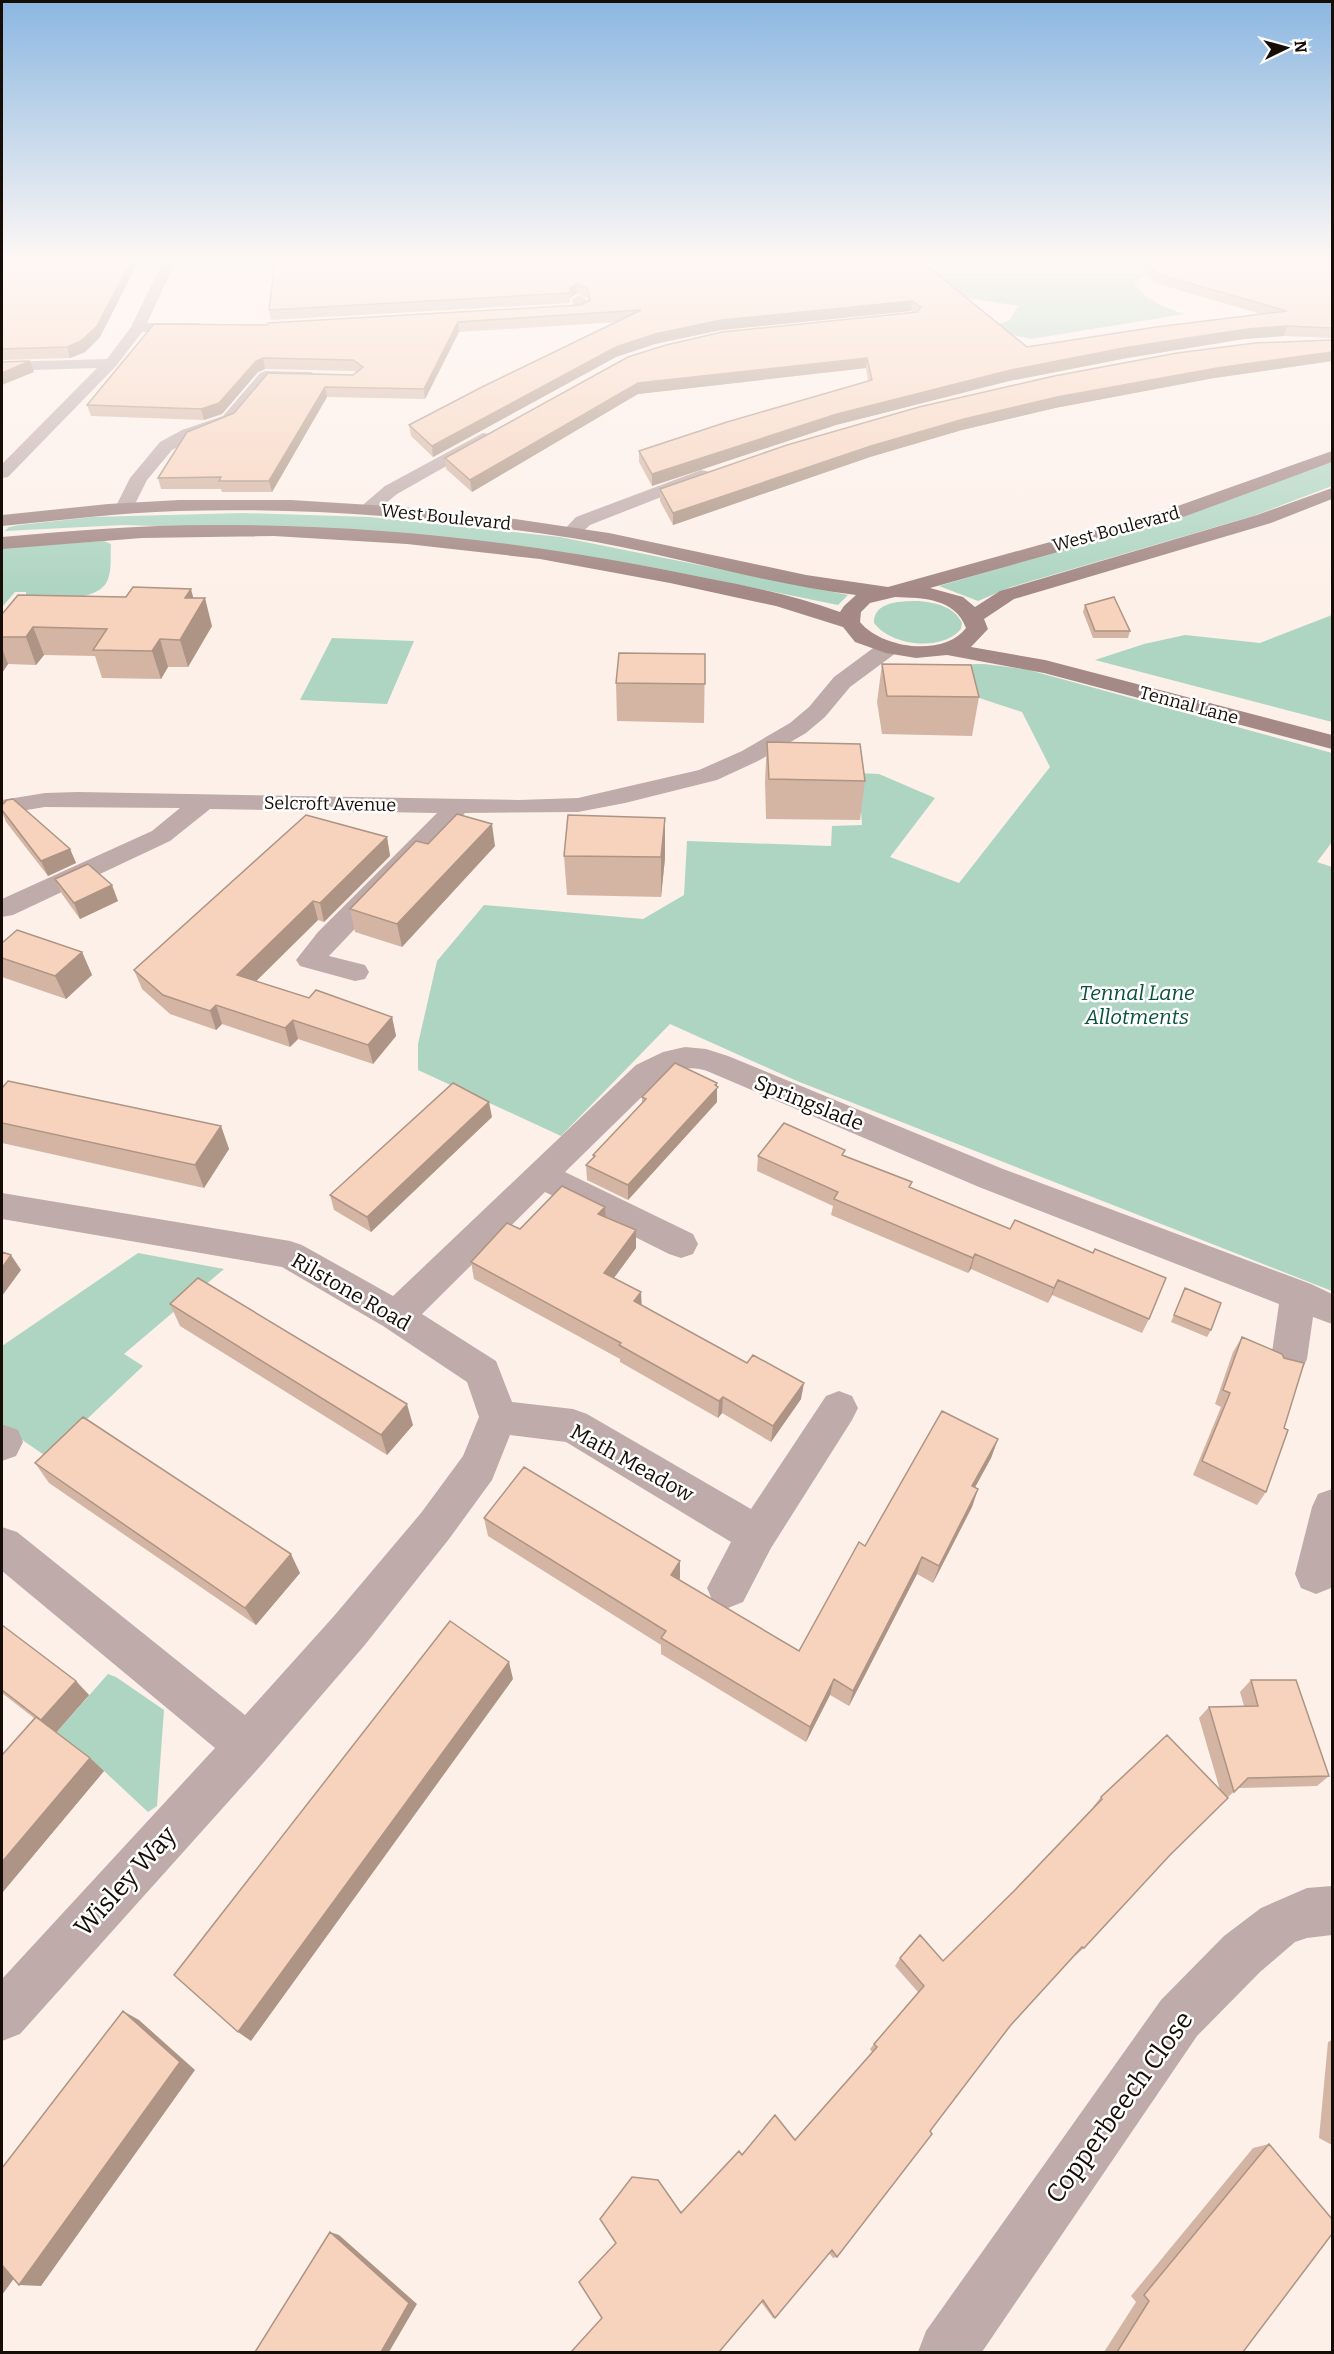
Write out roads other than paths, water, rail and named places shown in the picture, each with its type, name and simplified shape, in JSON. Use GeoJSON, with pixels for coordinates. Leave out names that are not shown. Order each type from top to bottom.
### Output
{"type":"FeatureCollection","features":[{"type":"Feature","properties":{"kind":"main road","name":"West Boulevard"},"geometry":{"type":"LineString","coordinates":[[2,520],[124,508],[266,506],[367,509],[571,532],[837,586],[890,592],[1179,512],[1332,456]]}},
{"type":"Feature","properties":{"kind":"main road","name":"West Boulevard"},"geometry":{"type":"LineString","coordinates":[[2,543],[142,532],[335,534],[479,546],[607,564],[776,598],[850,623],[863,637],[888,648],[918,652],[947,649],[967,640],[976,622],[1007,595],[1264,519],[1332,493]]}},
{"type":"Feature","properties":{"kind":"main road"},"geometry":{"type":"LineString","coordinates":[[2,535],[92,531],[142,532]]}},
{"type":"Feature","properties":{"kind":"main road","name":"Tennal Lane"},"geometry":{"type":"LineString","coordinates":[[890,592],[928,593],[957,602],[976,622],[1045,667]]}},
{"type":"Feature","properties":{"kind":"main road"},"geometry":{"type":"LineString","coordinates":[[850,623],[851,610],[863,599],[890,592]]}},
{"type":"Feature","properties":{"kind":"main road","name":"Tennal Lane"},"geometry":{"type":"LineString","coordinates":[[947,649],[1045,667],[1332,742]]}},
{"type":"Feature","properties":{"kind":"street"},"geometry":{"type":"LineString","coordinates":[[2,473],[103,371]]}},
{"type":"Feature","properties":{"kind":"street"},"geometry":{"type":"LineString","coordinates":[[124,508],[138,478],[166,446],[188,434],[229,419],[265,376],[332,378]]}},
{"type":"Feature","properties":{"kind":"street"},"geometry":{"type":"LineString","coordinates":[[367,509],[391,490],[498,430]]}},
{"type":"Feature","properties":{"kind":"street"},"geometry":{"type":"LineString","coordinates":[[571,532],[584,521],[719,470]]}},
{"type":"Feature","properties":{"kind":"street","name":"Selcroft Avenue"},"geometry":{"type":"LineString","coordinates":[[2,807],[45,800],[458,806],[578,805],[708,775],[750,756],[798,728],[817,712],[842,682],[888,648]]}},
{"type":"Feature","properties":{"kind":"street"},"geometry":{"type":"LineString","coordinates":[[24,927],[2,908],[161,836],[203,802]]}},
{"type":"Feature","properties":{"kind":"street"},"geometry":{"type":"LineString","coordinates":[[355,972],[310,960],[328,938],[458,806]]}},
{"type":"Feature","properties":{"kind":"street","name":"Springslade"},"geometry":{"type":"LineString","coordinates":[[396,1316],[647,1073],[666,1060],[685,1056],[709,1058],[744,1076],[992,1178],[1332,1309]]}},
{"type":"Feature","properties":{"kind":"street"},"geometry":{"type":"LineString","coordinates":[[541,1175],[681,1244]]}},
{"type":"Feature","properties":{"kind":"street","name":"Rilstone Road"},"geometry":{"type":"LineString","coordinates":[[2,1206],[290,1255],[396,1316],[483,1372],[498,1417]]}},
{"type":"Feature","properties":{"kind":"street"},"geometry":{"type":"LineString","coordinates":[[1289,1359],[1298,1294]]}},
{"type":"Feature","properties":{"kind":"street"},"geometry":{"type":"LineString","coordinates":[[728,1588],[757,1535],[838,1408]]}},
{"type":"Feature","properties":{"kind":"street","name":"Wisley Way"},"geometry":{"type":"LineString","coordinates":[[2,2016],[248,1746],[356,1622],[435,1526],[478,1467],[498,1417]]}},
{"type":"Feature","properties":{"kind":"street","name":"Math Meadow"},"geometry":{"type":"LineString","coordinates":[[498,1417],[573,1426],[757,1535]]}},
{"type":"Feature","properties":{"kind":"street"},"geometry":{"type":"LineString","coordinates":[[1316,1574],[1332,1507]]}},
{"type":"Feature","properties":{"kind":"street"},"geometry":{"type":"LineString","coordinates":[[2,1546],[248,1746]]}},
{"type":"Feature","properties":{"kind":"street","name":"Copperbeech Close"},"geometry":{"type":"LineString","coordinates":[[947,2352],[1179,2018],[1242,1954],[1278,1925],[1307,1913],[1332,1911]]}},
{"type":"Feature","properties":{"kind":"park label","name":"Tennal Lane Allotments"},"geometry":{"type":"Point","coordinates":[1137,1005]}}]}
